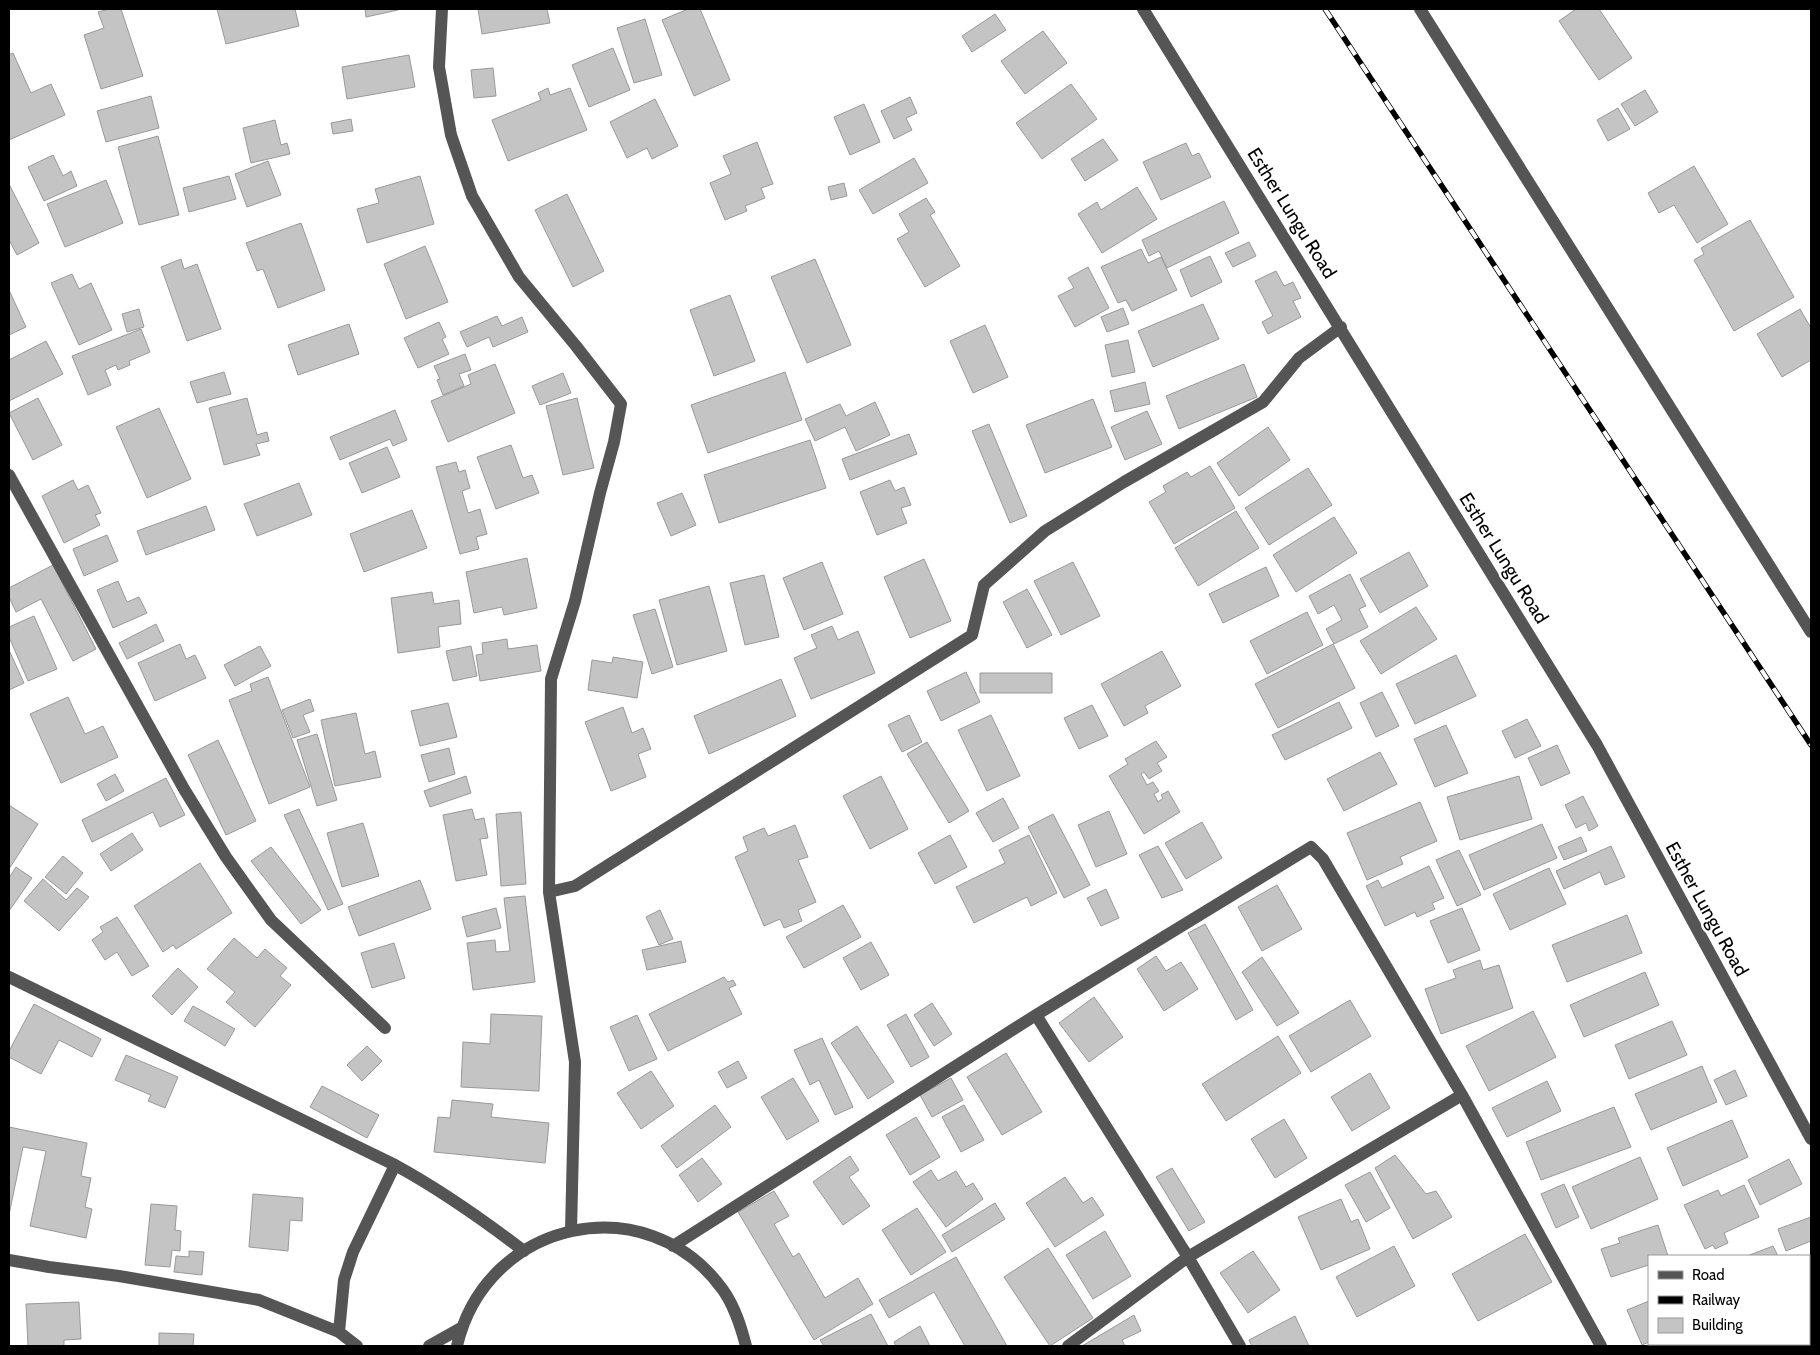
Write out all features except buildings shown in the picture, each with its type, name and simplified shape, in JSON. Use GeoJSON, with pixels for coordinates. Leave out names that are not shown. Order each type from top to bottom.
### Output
{"type":"FeatureCollection","features":[{"type":"Feature","properties":{"kind":"street"},"geometry":{"type":"LineString","coordinates":[[442,9],[439,67],[451,135],[472,196],[518,277],[576,346],[620,404],[614,442],[600,493],[575,602],[551,679],[549,892],[575,1062],[571,1231]]}},
{"type":"Feature","properties":{"kind":"street","name":"Esther Lungu Road"},"geometry":{"type":"LineString","coordinates":[[1143,9],[1341,327],[1597,746],[1811,1139]]}},
{"type":"Feature","properties":{"kind":"street"},"geometry":{"type":"LineString","coordinates":[[1420,9],[1811,632]]}},
{"type":"Feature","properties":{"kind":"street"},"geometry":{"type":"LineString","coordinates":[[549,892],[575,886],[972,635],[984,585],[1045,531],[1124,482],[1262,402],[1299,358],[1341,327]]}},
{"type":"Feature","properties":{"kind":"street"},"geometry":{"type":"LineString","coordinates":[[9,475],[184,789],[226,857],[271,920],[385,1028]]}},
{"type":"Feature","properties":{"kind":"street"},"geometry":{"type":"LineString","coordinates":[[673,1246],[1036,1015],[1311,846],[1322,858],[1462,1095],[1601,1346]]}},
{"type":"Feature","properties":{"kind":"street"},"geometry":{"type":"LineString","coordinates":[[9,978],[395,1165],[438,1189],[481,1218],[524,1251]]}},
{"type":"Feature","properties":{"kind":"street"},"geometry":{"type":"LineString","coordinates":[[1036,1015],[1188,1257],[1240,1346]]}},
{"type":"Feature","properties":{"kind":"street"},"geometry":{"type":"LineString","coordinates":[[1068,1346],[1188,1257],[1462,1095]]}},
{"type":"Feature","properties":{"kind":"street"},"geometry":{"type":"LineString","coordinates":[[339,1332],[344,1280],[353,1252],[395,1165]]}},
{"type":"Feature","properties":{"kind":"street"},"geometry":{"type":"LineString","coordinates":[[457,1346],[461,1328],[475,1298],[495,1272],[524,1251],[545,1239],[571,1231],[598,1228],[624,1229],[649,1235],[673,1246],[701,1265],[724,1291],[740,1322],[746,1346]]}},
{"type":"Feature","properties":{"kind":"street"},"geometry":{"type":"LineString","coordinates":[[9,1260],[49,1268],[119,1276],[259,1300],[339,1332],[357,1346]]}},
{"type":"Feature","properties":{"kind":"street"},"geometry":{"type":"LineString","coordinates":[[428,1346],[461,1328]]}},
{"type":"Feature","properties":{"kind":"railway"},"geometry":{"type":"LineString","coordinates":[[1325,9],[1811,745]]}}]}
